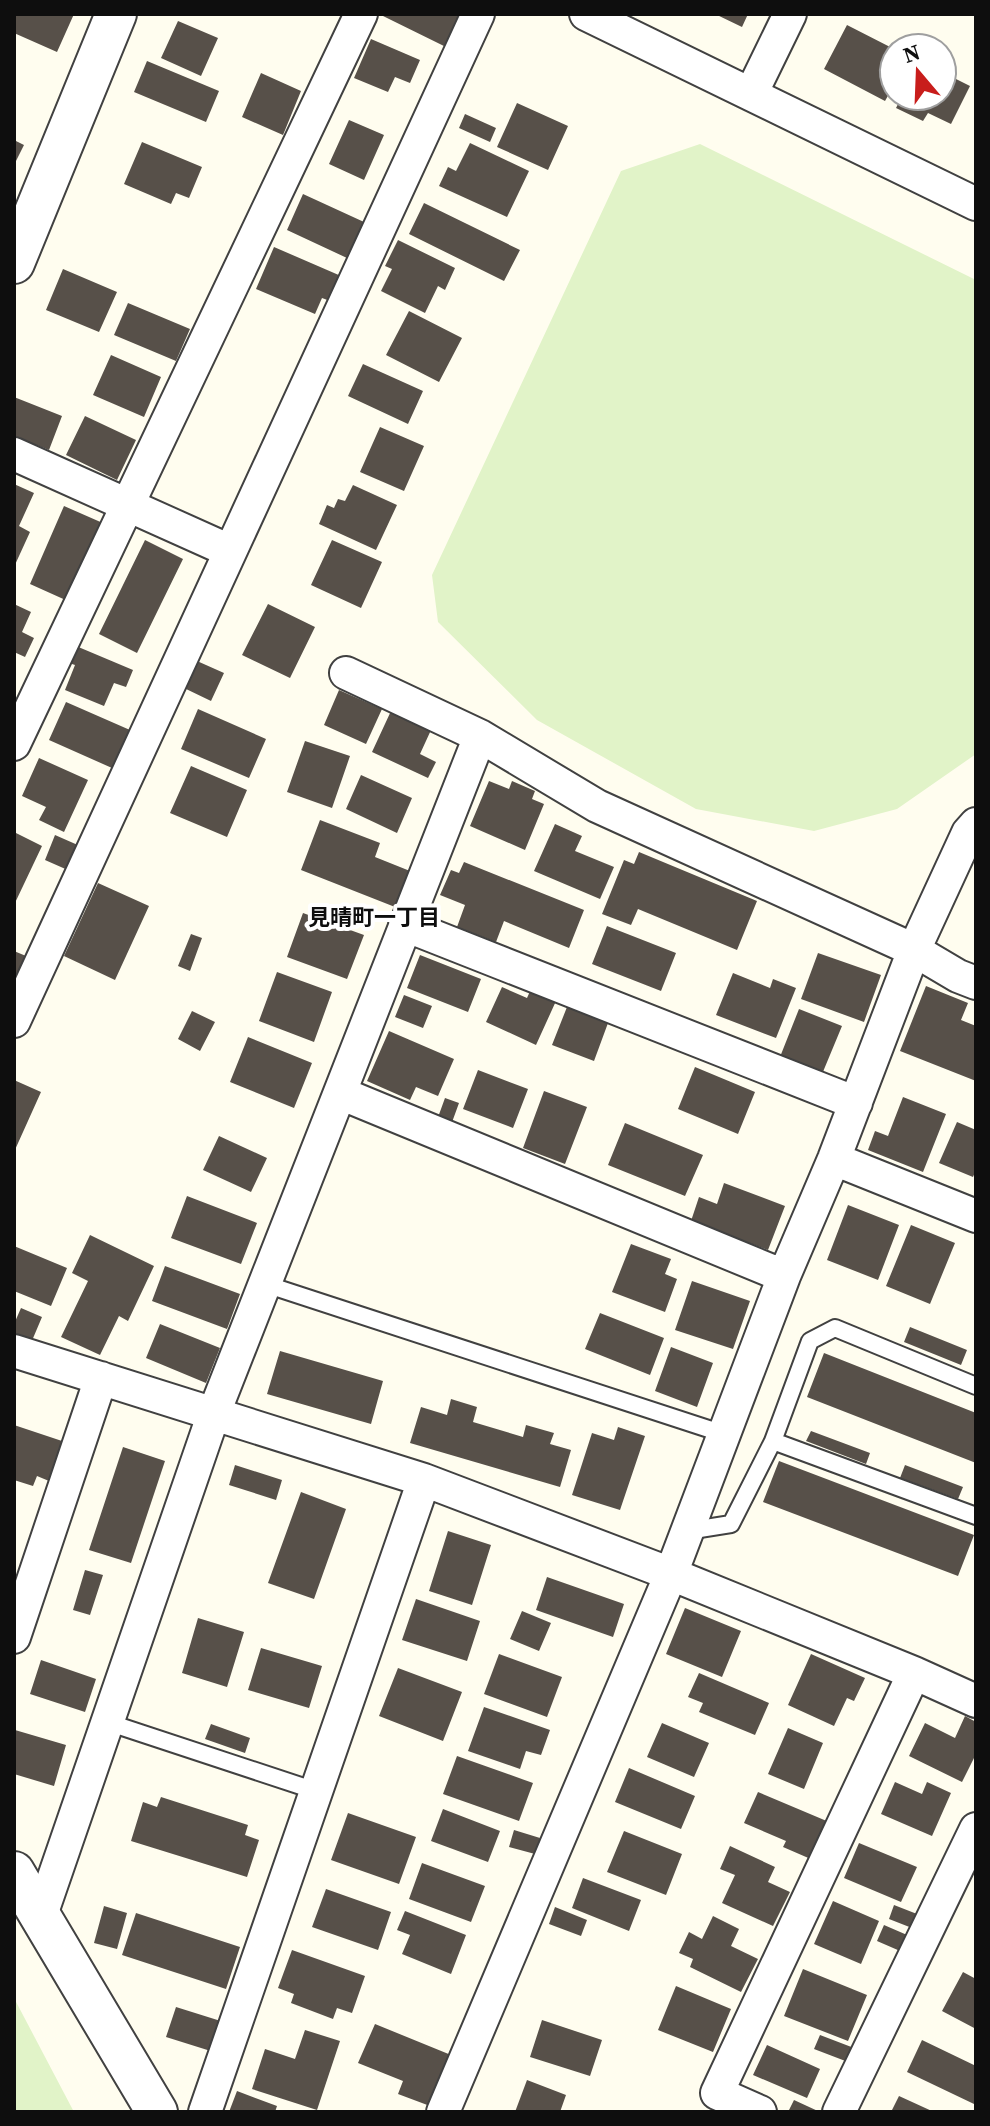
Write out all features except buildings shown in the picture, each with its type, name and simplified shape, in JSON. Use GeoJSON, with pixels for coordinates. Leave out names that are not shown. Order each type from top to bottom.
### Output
{"type":"FeatureCollection","features":[{"type":"Feature","properties":{"kind":"street"},"geometry":{"type":"LineString","coordinates":[[16,253],[116,14]]}},
{"type":"Feature","properties":{"kind":"street"},"geometry":{"type":"LineString","coordinates":[[14,744],[361,14]]}},
{"type":"Feature","properties":{"kind":"street"},"geometry":{"type":"LineString","coordinates":[[14,1021],[478,14]]}},
{"type":"Feature","properties":{"kind":"street"},"geometry":{"type":"LineString","coordinates":[[586,14],[976,204]]}},
{"type":"Feature","properties":{"kind":"street"},"geometry":{"type":"LineString","coordinates":[[751,94],[790,14]]}},
{"type":"Feature","properties":{"kind":"street"},"geometry":{"type":"LineString","coordinates":[[14,454],[230,551]]}},
{"type":"Feature","properties":{"kind":"street"},"geometry":{"type":"LineString","coordinates":[[346,673],[480,736],[597,806],[914,950],[976,983]]}},
{"type":"Feature","properties":{"kind":"street"},"geometry":{"type":"LineString","coordinates":[[41,1915],[214,1413],[480,736]]}},
{"type":"Feature","properties":{"kind":"street"},"geometry":{"type":"LineString","coordinates":[[443,2112],[671,1574],[784,1276],[834,1159],[914,950],[968,833],[976,824]]}},
{"type":"Feature","properties":{"kind":"street"},"geometry":{"type":"LineString","coordinates":[[405,925],[856,1103]]}},
{"type":"Feature","properties":{"kind":"street"},"geometry":{"type":"LineString","coordinates":[[340,1093],[784,1276]]}},
{"type":"Feature","properties":{"kind":"street"},"geometry":{"type":"LineString","coordinates":[[834,1159],[976,1216]]}},
{"type":"Feature","properties":{"kind":"street"},"geometry":{"type":"LineString","coordinates":[[14,1351],[424,1480],[671,1574],[976,1701]]}},
{"type":"Feature","properties":{"kind":"street"},"geometry":{"type":"LineString","coordinates":[[14,1637],[101,1378]]}},
{"type":"Feature","properties":{"kind":"street"},"geometry":{"type":"LineString","coordinates":[[205,2112],[424,1480]]}},
{"type":"Feature","properties":{"kind":"street"},"geometry":{"type":"LineString","coordinates":[[760,2112],[717,2093],[914,1673]]}},
{"type":"Feature","properties":{"kind":"street"},"geometry":{"type":"LineString","coordinates":[[839,2112],[976,1829]]}},
{"type":"Feature","properties":{"kind":"street"},"geometry":{"type":"LineString","coordinates":[[14,1872],[157,2112]]}},
{"type":"Feature","properties":{"kind":"lane"},"geometry":{"type":"LineString","coordinates":[[265,1284],[724,1434]]}},
{"type":"Feature","properties":{"kind":"lane"},"geometry":{"type":"LineString","coordinates":[[687,1531],[731,1524],[773,1441],[810,1341],[835,1328],[976,1386]]}},
{"type":"Feature","properties":{"kind":"lane"},"geometry":{"type":"LineString","coordinates":[[773,1441],[976,1516]]}},
{"type":"Feature","properties":{"kind":"lane"},"geometry":{"type":"LineString","coordinates":[[107,1722],[316,1791]]}},
{"type":"Feature","properties":{"kind":"green space"},"geometry":{"type":"Polygon","coordinates":[[[700,144],[976,280],[976,754],[897,809],[814,831],[696,809],[537,720],[438,622],[432,575],[621,171],[700,144]]]}},
{"type":"Feature","properties":{"kind":"green space"},"geometry":{"type":"Polygon","coordinates":[[[14,1998],[74,2112],[14,2112],[14,1998]]]}},
{"type":"Feature","properties":{"kind":"district","name":"見晴町一丁目"},"geometry":{"type":"Point","coordinates":[374,917]}}]}
